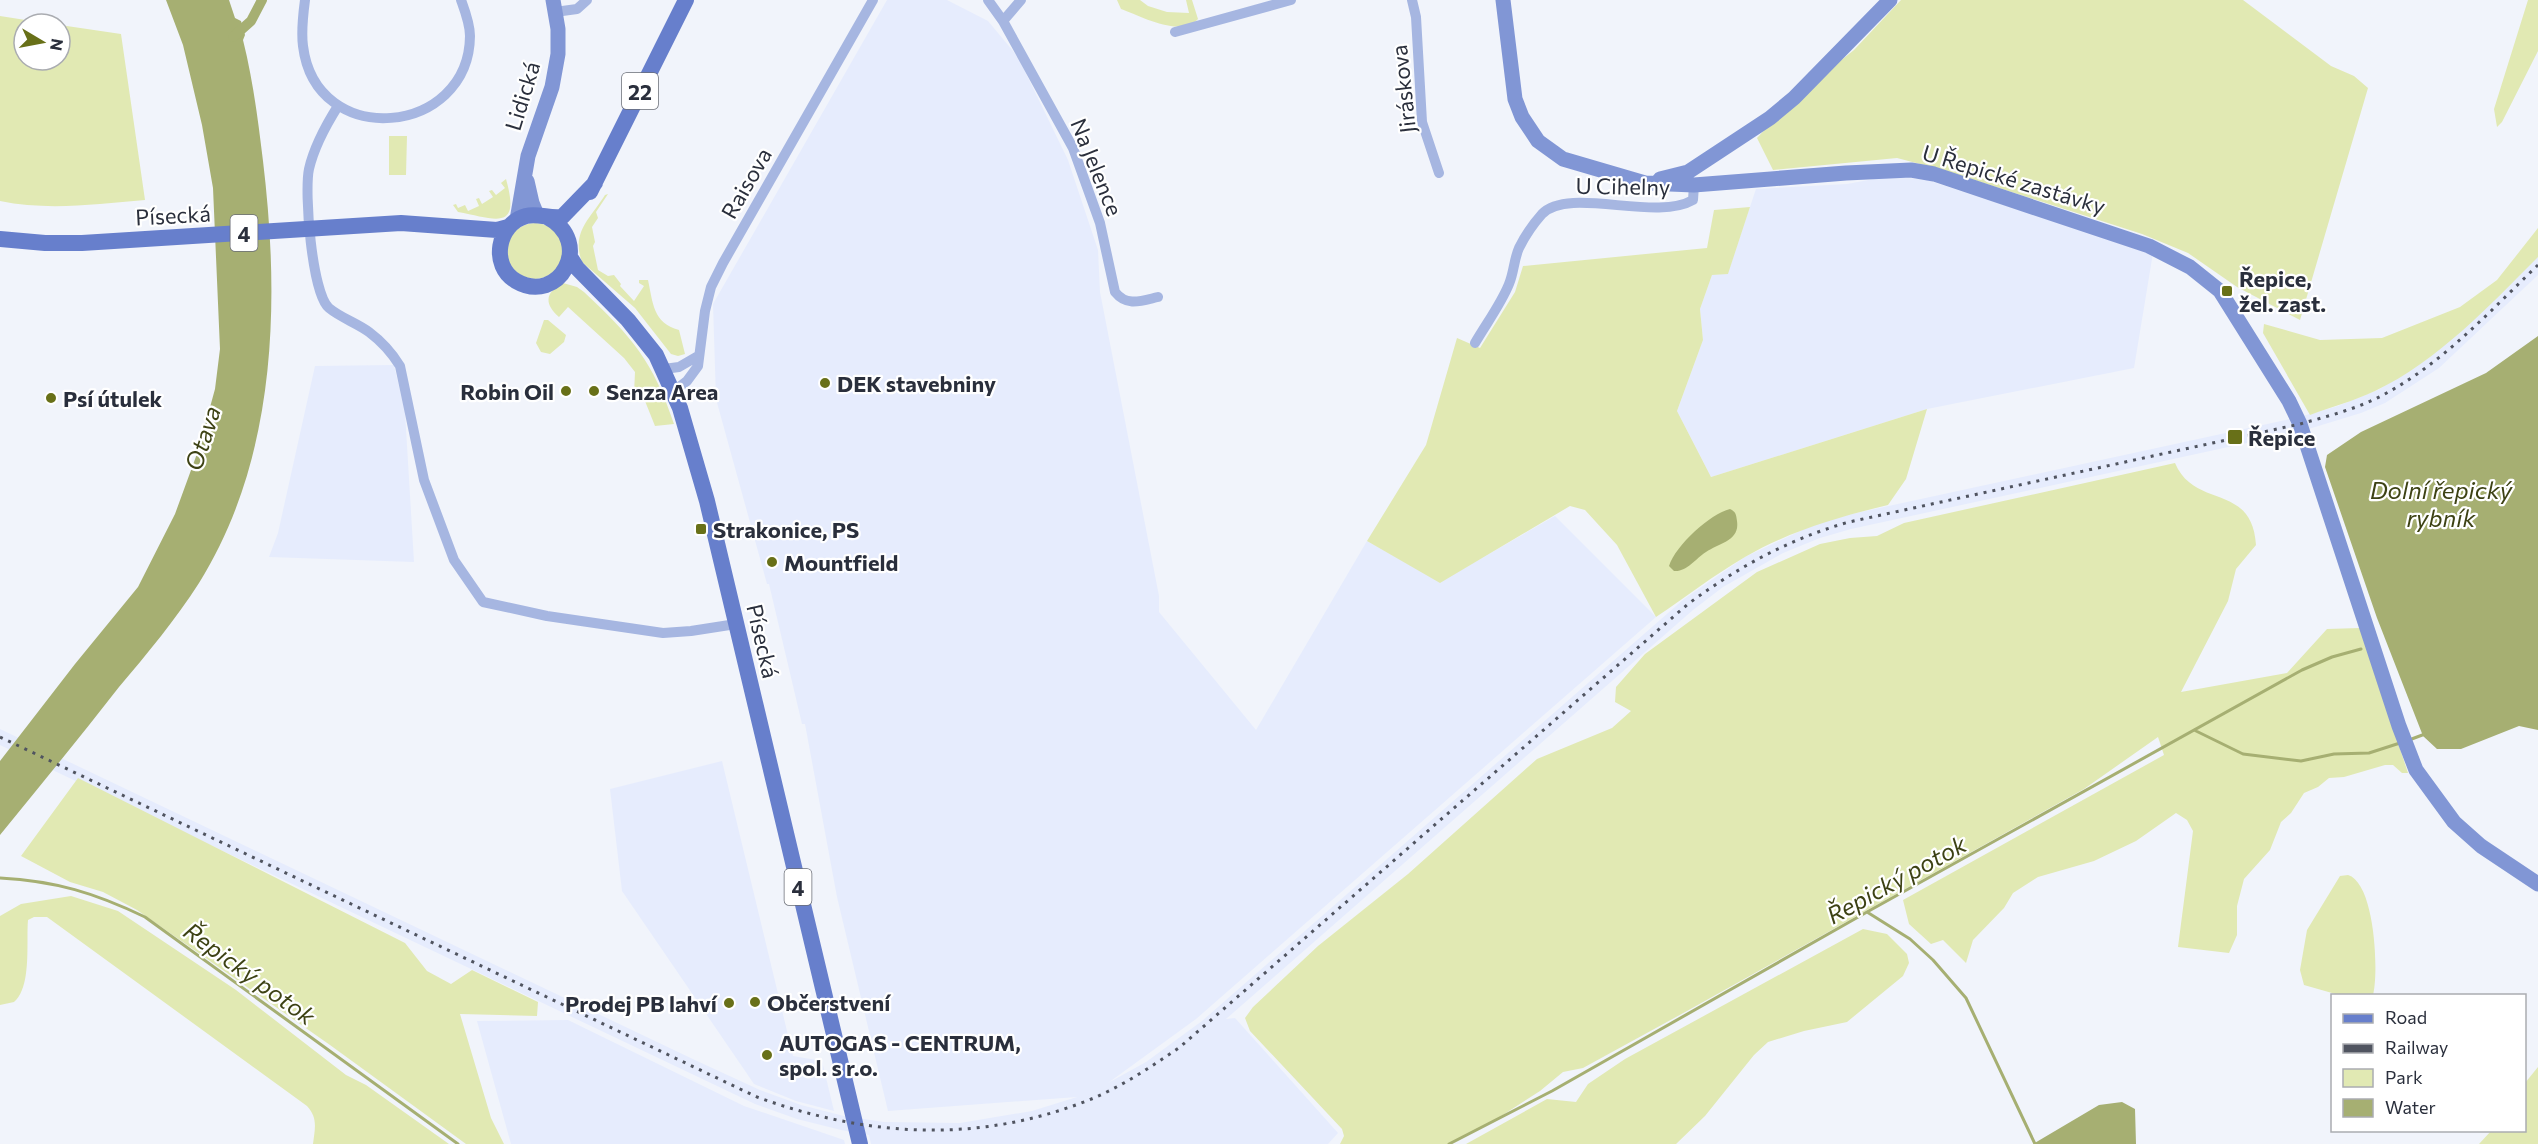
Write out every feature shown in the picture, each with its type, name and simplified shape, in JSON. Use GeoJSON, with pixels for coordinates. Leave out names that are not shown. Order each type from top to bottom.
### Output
{"type":"FeatureCollection","features":[{"type":"Feature","properties":{"kind":"main road","name":"22"},"geometry":{"type":"LineString","coordinates":[[568,237],[686,0]]}},
{"type":"Feature","properties":{"kind":"main road","name":"U Řepické zastávky"},"geometry":{"type":"LineString","coordinates":[[1503,0],[1515,99],[1529,130],[1549,150],[1563,159],[1646,183],[1911,170],[1934,174],[2124,237],[2173,256],[2220,291],[2284,393],[2300,424],[2399,726],[2416,770],[2454,822],[2481,846],[2538,884]]}},
{"type":"Feature","properties":{"kind":"main road"},"geometry":{"type":"LineString","coordinates":[[1691,179],[1794,98],[1890,0]]}},
{"type":"Feature","properties":{"kind":"main road","name":"Lidická"},"geometry":{"type":"LineString","coordinates":[[512,224],[532,139],[552,87],[558,54],[554,6]]}},
{"type":"Feature","properties":{"kind":"main road","name":"Lidická"},"geometry":{"type":"LineString","coordinates":[[526,169],[532,203],[542,216]]}},
{"type":"Feature","properties":{"kind":"main road","name":"22"},"geometry":{"type":"LineString","coordinates":[[542,216],[562,217],[595,183]]}},
{"type":"Feature","properties":{"kind":"main road"},"geometry":{"type":"LineString","coordinates":[[542,216],[556,221],[568,237],[570,257],[564,273],[558,279]]}},
{"type":"Feature","properties":{"kind":"main road","name":"4"},"geometry":{"type":"LineString","coordinates":[[512,224],[542,216]]}},
{"type":"Feature","properties":{"kind":"main road","name":"Písecká"},"geometry":{"type":"LineString","coordinates":[[0,239],[62,243],[401,223],[498,230],[512,224]]}},
{"type":"Feature","properties":{"kind":"main road"},"geometry":{"type":"LineString","coordinates":[[499,249],[503,234],[512,224]]}},
{"type":"Feature","properties":{"kind":"main road","name":"Písecká"},"geometry":{"type":"LineString","coordinates":[[456,226],[483,236],[499,249]]}},
{"type":"Feature","properties":{"kind":"main road","name":"4"},"geometry":{"type":"LineString","coordinates":[[499,249],[500,261],[514,280],[535,287],[558,279]]}},
{"type":"Feature","properties":{"kind":"main road","name":"Písecká"},"geometry":{"type":"LineString","coordinates":[[570,257],[577,268],[641,336],[664,369],[674,391],[698,466],[730,625],[860,1144]]}},
{"type":"Feature","properties":{"kind":"main road","name":"Písecká"},"geometry":{"type":"LineString","coordinates":[[558,279],[577,281],[610,302]]}},
{"type":"Feature","properties":{"kind":"street"},"geometry":{"type":"LineString","coordinates":[[305,0],[302,45],[308,67],[321,90],[338,106],[366,116],[399,118],[420,112],[436,101],[449,89],[460,73],[470,35],[461,0]]}},
{"type":"Feature","properties":{"kind":"street"},"geometry":{"type":"LineString","coordinates":[[554,6],[577,9],[587,0]]}},
{"type":"Feature","properties":{"kind":"street","name":"Raisova"},"geometry":{"type":"LineString","coordinates":[[674,391],[693,374],[698,366],[705,311],[711,288],[723,263],[873,0]]}},
{"type":"Feature","properties":{"kind":"street","name":"Na Jelence"},"geometry":{"type":"LineString","coordinates":[[988,0],[1003,21],[1073,148],[1100,223],[1115,292],[1121,300],[1131,303],[1158,297]]}},
{"type":"Feature","properties":{"kind":"street"},"geometry":{"type":"LineString","coordinates":[[1003,21],[1022,0]]}},
{"type":"Feature","properties":{"kind":"street"},"geometry":{"type":"LineString","coordinates":[[1175,32],[1291,0]]}},
{"type":"Feature","properties":{"kind":"street","name":"Jiráskova"},"geometry":{"type":"LineString","coordinates":[[1412,0],[1416,17],[1422,122],[1439,172]]}},
{"type":"Feature","properties":{"kind":"street","name":"Písecká"},"geometry":{"type":"LineString","coordinates":[[338,106],[316,146],[309,169],[307,187],[313,268],[318,287],[327,307],[369,332],[392,353],[400,366],[424,480],[454,560],[483,602],[537,614],[654,632],[679,633],[730,625]]}},
{"type":"Feature","properties":{"kind":"street","name":"U Cihelny"},"geometry":{"type":"LineString","coordinates":[[1476,344],[1509,284],[1519,249],[1542,215],[1553,206],[1571,204],[1655,208],[1683,206],[1693,200],[1691,179]]}},
{"type":"Feature","properties":{"kind":"street"},"geometry":{"type":"LineString","coordinates":[[664,369],[679,367],[698,356]]}},
{"type":"Feature","properties":{"kind":"shaded area"},"geometry":{"type":"Polygon","coordinates":[[[887,0],[947,0],[988,21],[1018,57],[1068,160],[1098,250],[1100,292],[1159,596],[1159,612],[1256,730],[1367,541],[1440,582],[1555,516],[1656,617],[1196,1019],[1108,1083],[1146,1062],[1202,1021],[1684,599],[1745,557],[1815,524],[1847,515],[2299,417],[2338,406],[2378,390],[2430,357],[2538,255],[2538,275],[2439,368],[2385,403],[2361,413],[2302,431],[1851,529],[1820,538],[1783,553],[1723,587],[1693,610],[1226,1019],[1235,1018],[1338,1133],[1328,1144],[871,1144],[869,1135],[797,1119],[755,1104],[0,745],[0,729],[697,1061],[760,1090],[801,1105],[844,1116],[884,1122],[960,1123],[1032,1111],[1077,1097],[888,1111],[837,897],[805,724],[802,724],[769,584],[767,584],[716,399],[713,304],[887,0]]]}},
{"type":"Feature","properties":{"kind":"shaded area"},"geometry":{"type":"Polygon","coordinates":[[[1890,176],[1927,180],[2153,253],[2134,368],[1927,409],[1711,477],[1677,411],[1703,340],[1700,309],[1712,275],[1728,273],[1756,189],[1847,184],[1890,176]]]}},
{"type":"Feature","properties":{"kind":"shaded area"},"geometry":{"type":"Polygon","coordinates":[[[394,365],[405,412],[414,562],[269,557],[278,533],[315,366],[394,365]]]}},
{"type":"Feature","properties":{"kind":"shaded area"},"geometry":{"type":"Polygon","coordinates":[[[722,761],[793,1056],[822,1061],[834,1111],[796,1101],[754,1084],[622,891],[610,789],[722,761]]]}},
{"type":"Feature","properties":{"kind":"shaded area"},"geometry":{"type":"Polygon","coordinates":[[[568,1020],[744,1106],[844,1140],[845,1144],[511,1144],[477,1021],[568,1020]]]}},
{"type":"Feature","properties":{"kind":"green space"},"geometry":{"type":"Polygon","coordinates":[[[1117,0],[1140,0],[1148,6],[1167,12],[1189,13],[1186,0],[1192,0],[1198,19],[1181,26],[1160,24],[1121,9],[1117,0]]]}},
{"type":"Feature","properties":{"kind":"green space"},"geometry":{"type":"Polygon","coordinates":[[[1901,0],[2243,0],[2331,66],[2354,76],[2368,88],[2300,320],[2237,287],[2188,253],[2142,234],[1943,170],[1897,158],[1773,170],[1757,138],[1794,98],[1854,50],[1901,0]]]}},
{"type":"Feature","properties":{"kind":"green space"},"geometry":{"type":"Polygon","coordinates":[[[2528,0],[2538,0],[2538,51],[2502,122],[2497,127],[2494,109],[2528,0]]]}},
{"type":"Feature","properties":{"kind":"green space"},"geometry":{"type":"Polygon","coordinates":[[[0,16],[12,18],[12,72],[72,72],[72,27],[121,34],[145,200],[54,206],[0,201],[0,16]]]}},
{"type":"Feature","properties":{"kind":"green space"},"geometry":{"type":"Polygon","coordinates":[[[389,136],[407,136],[406,175],[389,175],[389,136]]]}},
{"type":"Feature","properties":{"kind":"green space"},"geometry":{"type":"Polygon","coordinates":[[[506,179],[510,208],[507,215],[502,218],[494,219],[458,212],[453,205],[456,204],[458,208],[465,205],[468,211],[479,206],[476,199],[479,198],[482,204],[493,197],[489,191],[492,190],[496,195],[505,188],[501,183],[506,179]]]}},
{"type":"Feature","properties":{"kind":"green space"},"geometry":{"type":"Polygon","coordinates":[[[608,194],[596,212],[598,218],[592,227],[598,270],[608,276],[614,275],[621,284],[620,286],[634,301],[644,286],[639,283],[639,280],[648,280],[653,304],[659,317],[670,327],[679,330],[685,354],[678,356],[671,354],[635,308],[582,262],[579,251],[580,234],[588,219],[608,194]]]}},
{"type":"Feature","properties":{"kind":"green space"},"geometry":{"type":"Polygon","coordinates":[[[1750,207],[1728,274],[1712,275],[1700,309],[1703,340],[1677,411],[1711,477],[1927,409],[1906,479],[1888,505],[1815,526],[1762,548],[1722,571],[1656,617],[1617,545],[1585,510],[1570,506],[1440,583],[1367,541],[1426,445],[1457,338],[1480,348],[1515,292],[1523,266],[1707,248],[1714,210],[1750,207]]]}},
{"type":"Feature","properties":{"kind":"green space"},"geometry":{"type":"Polygon","coordinates":[[[535,223],[546,225],[555,231],[561,240],[563,251],[561,262],[555,271],[546,277],[535,279],[524,277],[515,271],[509,262],[507,251],[509,240],[515,231],[524,225],[535,223]]]}},
{"type":"Feature","properties":{"kind":"green space"},"geometry":{"type":"Polygon","coordinates":[[[2538,228],[2538,257],[2462,331],[2398,379],[2351,401],[2310,415],[2263,333],[2264,324],[2320,340],[2382,338],[2460,307],[2497,280],[2538,228]]]}},
{"type":"Feature","properties":{"kind":"green space"},"geometry":{"type":"Polygon","coordinates":[[[563,283],[577,287],[584,292],[628,337],[658,383],[674,424],[655,426],[643,396],[634,394],[635,372],[624,358],[568,307],[559,317],[550,307],[550,294],[563,283]]]}},
{"type":"Feature","properties":{"kind":"green space"},"geometry":{"type":"Polygon","coordinates":[[[544,320],[548,320],[566,335],[564,342],[550,354],[541,352],[536,343],[544,320]]]}},
{"type":"Feature","properties":{"kind":"green space"},"geometry":{"type":"Polygon","coordinates":[[[2175,463],[2184,477],[2196,487],[2234,504],[2244,512],[2252,525],[2256,545],[2236,569],[2228,601],[2181,692],[2287,673],[2327,629],[2360,628],[2408,773],[2402,773],[2393,765],[2385,765],[2344,777],[2329,778],[2318,787],[2304,793],[2291,813],[2281,822],[2270,850],[2244,879],[2237,906],[2237,935],[2229,953],[2178,947],[2193,831],[2187,820],[2176,813],[2136,841],[2094,861],[2038,877],[2013,893],[2004,908],[1973,940],[1966,963],[1943,940],[1931,944],[1909,924],[1903,900],[2164,755],[2158,737],[2084,789],[1583,1068],[1563,1072],[1540,1091],[1492,1122],[1449,1144],[1340,1144],[1344,1136],[1342,1129],[1250,1031],[1245,1018],[1253,1007],[1318,946],[1408,874],[1537,759],[1612,728],[1631,711],[1615,702],[1616,687],[1645,654],[1757,572],[1820,544],[1877,536],[1904,523],[2175,463]]]}},
{"type":"Feature","properties":{"kind":"green space"},"geometry":{"type":"Polygon","coordinates":[[[78,778],[405,943],[427,971],[451,984],[472,970],[538,1002],[537,1016],[460,1014],[491,1118],[504,1144],[466,1144],[330,1045],[137,910],[103,892],[70,882],[21,856],[78,778]]]}},
{"type":"Feature","properties":{"kind":"green space"},"geometry":{"type":"Polygon","coordinates":[[[2348,875],[2357,882],[2369,910],[2375,949],[2373,994],[2336,994],[2304,985],[2300,970],[2307,930],[2340,876],[2348,875]]]}},
{"type":"Feature","properties":{"kind":"green space"},"geometry":{"type":"Polygon","coordinates":[[[71,896],[118,911],[236,990],[346,1075],[366,1085],[449,1144],[313,1144],[314,1119],[307,1106],[47,917],[34,917],[28,920],[24,986],[14,1002],[0,1005],[0,916],[21,904],[71,896]]]}},
{"type":"Feature","properties":{"kind":"green space"},"geometry":{"type":"Polygon","coordinates":[[[1863,929],[1887,934],[1907,954],[1909,963],[1903,976],[1847,1022],[1804,1031],[1768,1042],[1754,1055],[1705,1116],[1676,1144],[1466,1144],[1547,1099],[1576,1102],[1588,1084],[1625,1059],[1863,929]]]}},
{"type":"Feature","properties":{"kind":"green space"},"geometry":{"type":"Polygon","coordinates":[[[2538,1067],[2538,1144],[2479,1144],[2490,1132],[2526,1132],[2526,1082],[2538,1067]]]}},
{"type":"Feature","properties":{"kind":"water","name":"Otava"},"geometry":{"type":"Polygon","coordinates":[[[166,0],[229,0],[235,18],[241,21],[245,35],[243,40],[263,161],[271,269],[271,324],[267,378],[258,432],[244,484],[225,535],[199,583],[161,636],[0,835],[0,761],[138,587],[175,514],[198,451],[215,389],[220,349],[213,188],[202,125],[183,45],[166,0]]]}},
{"type":"Feature","properties":{"kind":"water","name":"Dolní řepický rybník"},"geometry":{"type":"Polygon","coordinates":[[[2538,336],[2538,730],[2519,726],[2461,749],[2437,749],[2423,736],[2377,618],[2325,467],[2327,455],[2361,432],[2486,373],[2538,336]]]}},
{"type":"Feature","properties":{"kind":"water"},"geometry":{"type":"Polygon","coordinates":[[[1730,509],[1737,521],[1737,528],[1732,537],[1706,552],[1687,567],[1674,571],[1669,566],[1686,540],[1713,517],[1730,509]]]}},
{"type":"Feature","properties":{"kind":"water"},"geometry":{"type":"Polygon","coordinates":[[[2122,1102],[2135,1109],[2136,1144],[2033,1144],[2099,1105],[2122,1102]]]}},
{"type":"Feature","properties":{"kind":"waterway"},"geometry":{"type":"LineString","coordinates":[[233,37],[251,21],[262,0]]}},
{"type":"Feature","properties":{"kind":"waterway","name":"Řepický potok"},"geometry":{"type":"LineString","coordinates":[[1449,1144],[1552,1091],[1867,912],[2302,670],[2332,657],[2361,649]]}},
{"type":"Feature","properties":{"kind":"waterway"},"geometry":{"type":"LineString","coordinates":[[2194,730],[2243,754],[2301,761],[2334,754],[2369,753],[2400,743]]}},
{"type":"Feature","properties":{"kind":"waterway"},"geometry":{"type":"LineString","coordinates":[[2409,740],[2425,734]]}},
{"type":"Feature","properties":{"kind":"waterway","name":"Řepický potok"},"geometry":{"type":"LineString","coordinates":[[0,878],[57,885],[109,901],[145,917],[458,1144]]}},
{"type":"Feature","properties":{"kind":"waterway"},"geometry":{"type":"LineString","coordinates":[[1867,912],[1910,939],[1933,960],[1966,998],[2035,1144]]}},
{"type":"Feature","properties":{"kind":"railway"},"geometry":{"type":"LineString","coordinates":[[0,737],[757,1097],[840,1121],[881,1127],[923,1130],[964,1129],[1006,1124],[1047,1114],[1101,1095],[1136,1076],[1180,1047],[1688,604],[1745,566],[1806,537],[1849,522],[2300,424],[2342,412],[2383,395],[2426,368],[2538,265]]}},
{"type":"Feature","properties":{"kind":"place","name":"Řepice, žel. zast."},"geometry":{"type":"Point","coordinates":[2227,291]}},
{"type":"Feature","properties":{"kind":"place","name":"DEK stavebniny"},"geometry":{"type":"Point","coordinates":[825,383]}},
{"type":"Feature","properties":{"kind":"place","name":"Robin Oil"},"geometry":{"type":"Point","coordinates":[566,391]}},
{"type":"Feature","properties":{"kind":"place","name":"Senza Area"},"geometry":{"type":"Point","coordinates":[594,391]}},
{"type":"Feature","properties":{"kind":"place","name":"Psí útulek"},"geometry":{"type":"Point","coordinates":[51,398]}},
{"type":"Feature","properties":{"kind":"place","name":"Řepice"},"geometry":{"type":"Point","coordinates":[2235,437]}},
{"type":"Feature","properties":{"kind":"place","name":"Strakonice, PS"},"geometry":{"type":"Point","coordinates":[701,529]}},
{"type":"Feature","properties":{"kind":"place","name":"Mountfield"},"geometry":{"type":"Point","coordinates":[772,562]}},
{"type":"Feature","properties":{"kind":"place","name":"Občerstvení"},"geometry":{"type":"Point","coordinates":[755,1002]}},
{"type":"Feature","properties":{"kind":"place","name":"Prodej PB lahví"},"geometry":{"type":"Point","coordinates":[729,1003]}},
{"type":"Feature","properties":{"kind":"place","name":"AUTOGAS - CENTRUM, spol. s r.o."},"geometry":{"type":"Point","coordinates":[767,1055]}}]}
